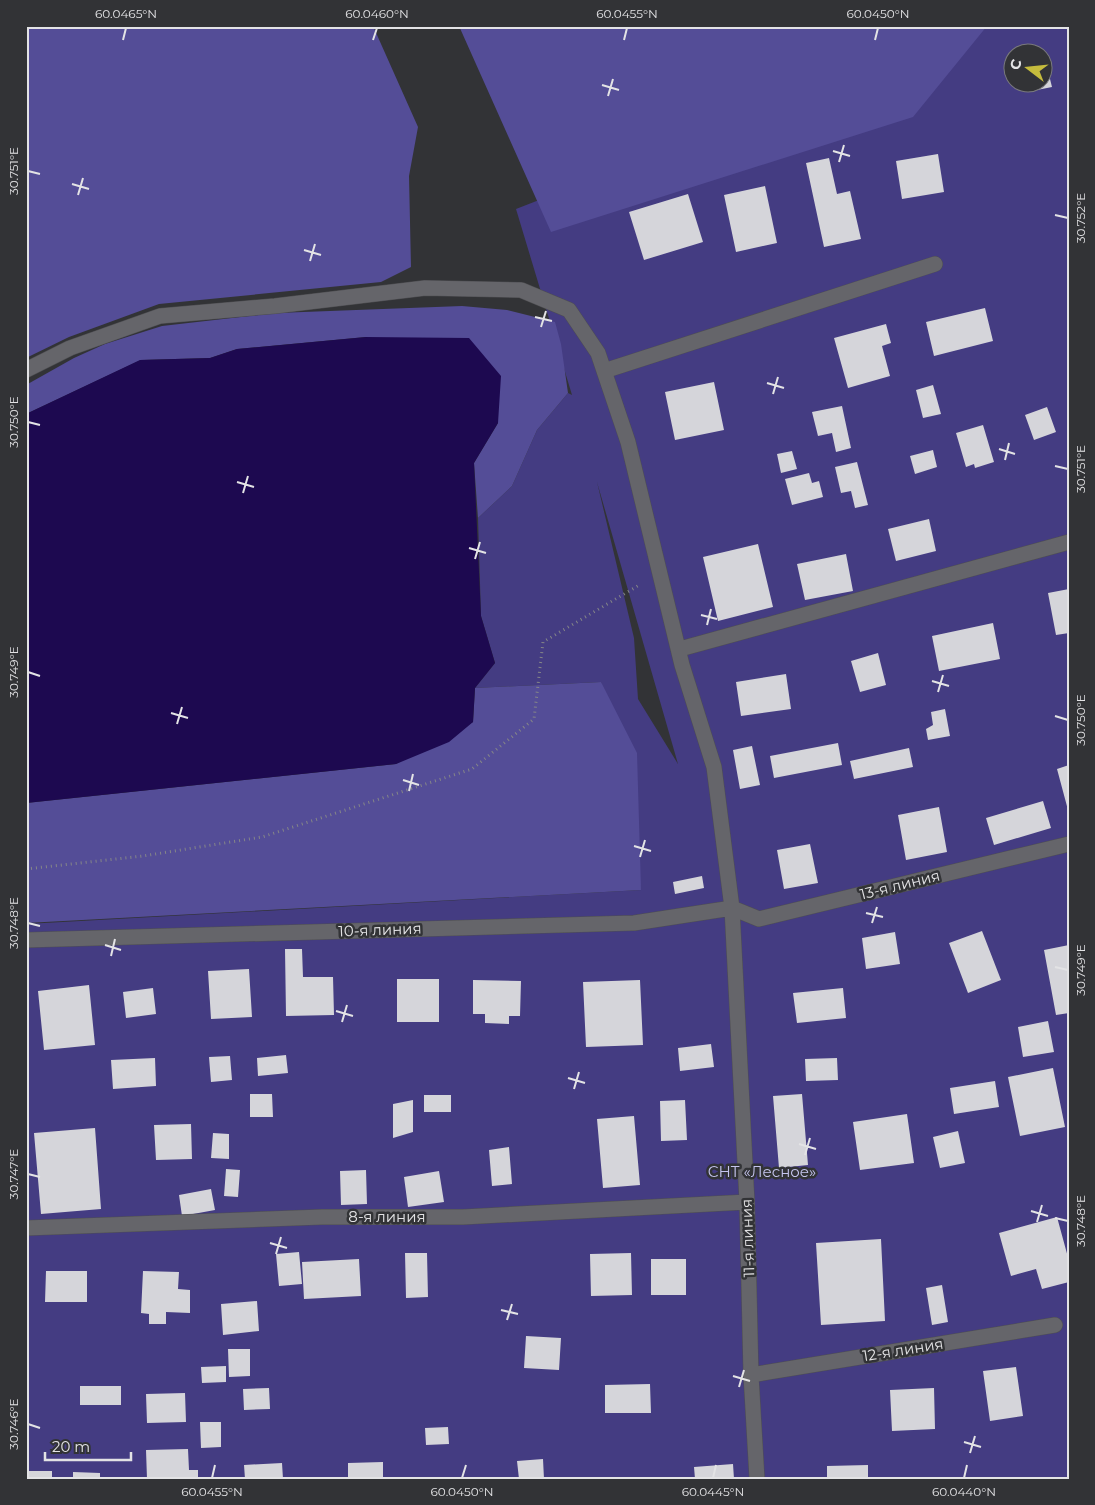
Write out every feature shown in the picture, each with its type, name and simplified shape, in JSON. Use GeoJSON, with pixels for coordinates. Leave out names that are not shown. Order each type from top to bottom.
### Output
{"type":"FeatureCollection","features":[{"type":"Feature","properties":{"kind":"street"},"geometry":{"type":"LineString","coordinates":[[604,371],[935,264]]}},
{"type":"Feature","properties":{"kind":"street","name":"11-я линия"},"geometry":{"type":"LineString","coordinates":[[26,370],[70,348],[160,316],[425,288],[520,290],[569,310],[598,353],[628,442],[680,650],[682,665],[714,767],[732,908],[747,1202],[751,1375],[757,1479]]}},
{"type":"Feature","properties":{"kind":"street"},"geometry":{"type":"LineString","coordinates":[[680,650],[1069,542]]}},
{"type":"Feature","properties":{"kind":"street","name":"13-я линия"},"geometry":{"type":"LineString","coordinates":[[732,908],[759,919],[1069,844]]}},
{"type":"Feature","properties":{"kind":"street","name":"10-я линия"},"geometry":{"type":"LineString","coordinates":[[26,940],[634,923],[732,908]]}},
{"type":"Feature","properties":{"kind":"street","name":"8-я линия"},"geometry":{"type":"LineString","coordinates":[[26,1228],[322,1217],[463,1217],[747,1202]]}},
{"type":"Feature","properties":{"kind":"street","name":"12-я линия"},"geometry":{"type":"LineString","coordinates":[[751,1375],[1055,1325]]}},
{"type":"Feature","properties":{"kind":"path"},"geometry":{"type":"LineString","coordinates":[[26,869],[143,856],[262,837],[472,769],[534,719],[543,642],[661,572]]}},
{"type":"Feature","properties":{"kind":"green space","name":"СНТ «Лесное»"},"geometry":{"type":"Polygon","coordinates":[[[985,26],[1069,26],[1069,1479],[26,1479],[26,924],[641,890],[601,682],[475,688],[495,663],[481,616],[478,518],[512,486],[537,430],[568,393],[572,395],[516,209],[985,26]],[[597,482],[634,638],[638,699],[678,764],[597,482]]]}},
{"type":"Feature","properties":{"kind":"shaded area"},"geometry":{"type":"Polygon","coordinates":[[[26,26],[373,26],[418,127],[409,176],[411,267],[381,282],[159,304],[69,337],[26,358],[26,26]]]}},
{"type":"Feature","properties":{"kind":"shaded area"},"geometry":{"type":"Polygon","coordinates":[[[459,26],[987,26],[913,117],[551,232],[459,26]]]}},
{"type":"Feature","properties":{"kind":"shaded area"},"geometry":{"type":"Polygon","coordinates":[[[462,306],[507,310],[555,322],[561,344],[568,393],[537,430],[512,486],[478,518],[474,463],[498,423],[366,337],[237,349],[210,358],[141,360],[26,414],[26,385],[74,358],[105,344],[162,326],[277,313],[462,306]]]}},
{"type":"Feature","properties":{"kind":"shaded area"},"geometry":{"type":"Polygon","coordinates":[[[366,337],[469,338],[501,376],[498,423],[474,463],[481,616],[495,663],[475,688],[473,722],[449,742],[396,764],[26,803],[26,414],[140,360],[210,358],[237,349],[366,337]]]}},
{"type":"Feature","properties":{"kind":"shaded area"},"geometry":{"type":"Polygon","coordinates":[[[601,682],[637,753],[641,890],[26,923],[26,803],[396,764],[473,722],[475,688],[601,682]]]}},
{"type":"Feature","properties":{"kind":"building"},"geometry":{"type":"Polygon","coordinates":[[[938,154],[944,192],[902,199],[896,161],[938,154]]]}},
{"type":"Feature","properties":{"kind":"building"},"geometry":{"type":"Polygon","coordinates":[[[829,158],[837,194],[850,191],[861,239],[824,247],[806,163],[829,158]]]}},
{"type":"Feature","properties":{"kind":"building"},"geometry":{"type":"Polygon","coordinates":[[[765,186],[777,243],[736,252],[724,195],[765,186]]]}},
{"type":"Feature","properties":{"kind":"building"},"geometry":{"type":"Polygon","coordinates":[[[688,194],[703,242],[644,260],[629,212],[688,194]]]}},
{"type":"Feature","properties":{"kind":"building"},"geometry":{"type":"Polygon","coordinates":[[[985,308],[993,341],[934,356],[926,322],[985,308]]]}},
{"type":"Feature","properties":{"kind":"building"},"geometry":{"type":"Polygon","coordinates":[[[886,324],[891,343],[882,346],[890,376],[848,388],[834,338],[886,324]]]}},
{"type":"Feature","properties":{"kind":"building"},"geometry":{"type":"Polygon","coordinates":[[[714,382],[724,430],[675,440],[665,392],[714,382]]]}},
{"type":"Feature","properties":{"kind":"building"},"geometry":{"type":"Polygon","coordinates":[[[933,385],[941,414],[923,418],[916,390],[933,385]]]}},
{"type":"Feature","properties":{"kind":"building"},"geometry":{"type":"Polygon","coordinates":[[[842,406],[851,448],[836,452],[832,433],[818,436],[812,412],[842,406]]]}},
{"type":"Feature","properties":{"kind":"building"},"geometry":{"type":"Polygon","coordinates":[[[1047,407],[1056,432],[1034,440],[1025,415],[1047,407]]]}},
{"type":"Feature","properties":{"kind":"building"},"geometry":{"type":"Polygon","coordinates":[[[983,425],[994,462],[975,468],[974,464],[966,467],[956,433],[983,425]]]}},
{"type":"Feature","properties":{"kind":"building"},"geometry":{"type":"Polygon","coordinates":[[[933,450],[937,467],[915,474],[910,456],[933,450]]]}},
{"type":"Feature","properties":{"kind":"building"},"geometry":{"type":"Polygon","coordinates":[[[792,451],[797,469],[781,473],[777,454],[792,451]]]}},
{"type":"Feature","properties":{"kind":"building"},"geometry":{"type":"Polygon","coordinates":[[[857,462],[868,505],[855,508],[851,491],[841,493],[835,467],[857,462]]]}},
{"type":"Feature","properties":{"kind":"building"},"geometry":{"type":"Polygon","coordinates":[[[809,473],[812,483],[819,481],[823,497],[792,505],[785,479],[809,473]]]}},
{"type":"Feature","properties":{"kind":"building"},"geometry":{"type":"Polygon","coordinates":[[[929,519],[936,551],[896,561],[888,529],[929,519]]]}},
{"type":"Feature","properties":{"kind":"building"},"geometry":{"type":"Polygon","coordinates":[[[758,544],[773,607],[718,621],[703,557],[758,544]]]}},
{"type":"Feature","properties":{"kind":"building"},"geometry":{"type":"Polygon","coordinates":[[[846,554],[853,591],[805,600],[797,564],[846,554]]]}},
{"type":"Feature","properties":{"kind":"building"},"geometry":{"type":"Polygon","coordinates":[[[1069,589],[1069,633],[1056,635],[1048,593],[1069,589]]]}},
{"type":"Feature","properties":{"kind":"building"},"geometry":{"type":"Polygon","coordinates":[[[993,623],[1000,659],[939,671],[932,636],[993,623]]]}},
{"type":"Feature","properties":{"kind":"building"},"geometry":{"type":"Polygon","coordinates":[[[878,653],[886,685],[860,692],[851,661],[878,653]]]}},
{"type":"Feature","properties":{"kind":"building"},"geometry":{"type":"Polygon","coordinates":[[[786,674],[791,709],[741,716],[736,682],[786,674]]]}},
{"type":"Feature","properties":{"kind":"building"},"geometry":{"type":"Polygon","coordinates":[[[945,709],[950,736],[928,740],[926,729],[933,725],[931,712],[945,709]]]}},
{"type":"Feature","properties":{"kind":"building"},"geometry":{"type":"Polygon","coordinates":[[[838,743],[842,765],[774,778],[770,756],[838,743]]]}},
{"type":"Feature","properties":{"kind":"building"},"geometry":{"type":"Polygon","coordinates":[[[752,746],[760,785],[740,789],[733,750],[752,746]]]}},
{"type":"Feature","properties":{"kind":"building"},"geometry":{"type":"Polygon","coordinates":[[[909,748],[913,767],[854,779],[850,761],[909,748]]]}},
{"type":"Feature","properties":{"kind":"building"},"geometry":{"type":"Polygon","coordinates":[[[1069,765],[1069,810],[1068,810],[1057,769],[1069,765]]]}},
{"type":"Feature","properties":{"kind":"building"},"geometry":{"type":"Polygon","coordinates":[[[1043,801],[1051,828],[994,845],[986,818],[1043,801]]]}},
{"type":"Feature","properties":{"kind":"building"},"geometry":{"type":"Polygon","coordinates":[[[939,807],[947,852],[906,860],[898,815],[939,807]]]}},
{"type":"Feature","properties":{"kind":"building"},"geometry":{"type":"Polygon","coordinates":[[[810,844],[818,883],[784,889],[777,850],[810,844]]]}},
{"type":"Feature","properties":{"kind":"building"},"geometry":{"type":"Polygon","coordinates":[[[702,876],[704,888],[675,894],[673,882],[702,876]]]}},
{"type":"Feature","properties":{"kind":"building"},"geometry":{"type":"Polygon","coordinates":[[[982,931],[1001,980],[968,993],[949,943],[982,931]]]}},
{"type":"Feature","properties":{"kind":"building"},"geometry":{"type":"Polygon","coordinates":[[[895,932],[900,964],[866,969],[862,938],[895,932]]]}},
{"type":"Feature","properties":{"kind":"building"},"geometry":{"type":"Polygon","coordinates":[[[1069,945],[1069,1013],[1056,1015],[1044,950],[1069,945]]]}},
{"type":"Feature","properties":{"kind":"building"},"geometry":{"type":"Polygon","coordinates":[[[285,949],[302,949],[303,977],[333,977],[334,1015],[286,1016],[285,949]]]}},
{"type":"Feature","properties":{"kind":"building"},"geometry":{"type":"Polygon","coordinates":[[[249,969],[252,1017],[211,1019],[208,971],[249,969]]]}},
{"type":"Feature","properties":{"kind":"building"},"geometry":{"type":"Polygon","coordinates":[[[397,979],[439,979],[439,1022],[397,1022],[397,979]]]}},
{"type":"Feature","properties":{"kind":"building"},"geometry":{"type":"Polygon","coordinates":[[[473,980],[521,981],[520,1016],[509,1016],[509,1024],[485,1023],[485,1014],[473,1014],[473,980]]]}},
{"type":"Feature","properties":{"kind":"building"},"geometry":{"type":"Polygon","coordinates":[[[640,980],[643,1045],[586,1047],[583,982],[640,980]]]}},
{"type":"Feature","properties":{"kind":"building"},"geometry":{"type":"Polygon","coordinates":[[[89,985],[95,1045],[44,1050],[38,991],[89,985]]]}},
{"type":"Feature","properties":{"kind":"building"},"geometry":{"type":"Polygon","coordinates":[[[153,988],[156,1014],[126,1018],[123,992],[153,988]]]}},
{"type":"Feature","properties":{"kind":"building"},"geometry":{"type":"Polygon","coordinates":[[[843,988],[846,1018],[797,1023],[793,993],[843,988]]]}},
{"type":"Feature","properties":{"kind":"building"},"geometry":{"type":"Polygon","coordinates":[[[1048,1021],[1054,1052],[1023,1057],[1018,1027],[1048,1021]]]}},
{"type":"Feature","properties":{"kind":"building"},"geometry":{"type":"Polygon","coordinates":[[[711,1044],[714,1067],[680,1071],[678,1048],[711,1044]]]}},
{"type":"Feature","properties":{"kind":"building"},"geometry":{"type":"Polygon","coordinates":[[[286,1055],[288,1073],[258,1076],[257,1058],[286,1055]]]}},
{"type":"Feature","properties":{"kind":"building"},"geometry":{"type":"Polygon","coordinates":[[[230,1056],[232,1080],[211,1082],[209,1057],[230,1056]]]}},
{"type":"Feature","properties":{"kind":"building"},"geometry":{"type":"Polygon","coordinates":[[[155,1058],[156,1086],[113,1089],[111,1060],[155,1058]]]}},
{"type":"Feature","properties":{"kind":"building"},"geometry":{"type":"Polygon","coordinates":[[[837,1058],[838,1080],[806,1081],[805,1059],[837,1058]]]}},
{"type":"Feature","properties":{"kind":"building"},"geometry":{"type":"Polygon","coordinates":[[[1053,1068],[1065,1127],[1020,1136],[1008,1077],[1053,1068]]]}},
{"type":"Feature","properties":{"kind":"building"},"geometry":{"type":"Polygon","coordinates":[[[995,1081],[999,1107],[954,1114],[950,1088],[995,1081]]]}},
{"type":"Feature","properties":{"kind":"building"},"geometry":{"type":"Polygon","coordinates":[[[250,1094],[272,1094],[273,1117],[250,1117],[250,1094]]]}},
{"type":"Feature","properties":{"kind":"building"},"geometry":{"type":"Polygon","coordinates":[[[802,1094],[808,1165],[779,1168],[773,1096],[802,1094]]]}},
{"type":"Feature","properties":{"kind":"building"},"geometry":{"type":"Polygon","coordinates":[[[424,1095],[451,1095],[451,1112],[424,1112],[424,1095]]]}},
{"type":"Feature","properties":{"kind":"building"},"geometry":{"type":"Polygon","coordinates":[[[413,1100],[413,1132],[393,1138],[393,1104],[413,1100]]]}},
{"type":"Feature","properties":{"kind":"building"},"geometry":{"type":"Polygon","coordinates":[[[685,1100],[687,1140],[661,1141],[660,1101],[685,1100]]]}},
{"type":"Feature","properties":{"kind":"building"},"geometry":{"type":"Polygon","coordinates":[[[907,1114],[914,1163],[860,1170],[853,1122],[907,1114]]]}},
{"type":"Feature","properties":{"kind":"building"},"geometry":{"type":"Polygon","coordinates":[[[634,1116],[640,1185],[603,1188],[597,1119],[634,1116]]]}},
{"type":"Feature","properties":{"kind":"building"},"geometry":{"type":"Polygon","coordinates":[[[191,1124],[192,1159],[156,1160],[154,1125],[191,1124]]]}},
{"type":"Feature","properties":{"kind":"building"},"geometry":{"type":"Polygon","coordinates":[[[95,1128],[101,1209],[41,1214],[34,1133],[95,1128]]]}},
{"type":"Feature","properties":{"kind":"building"},"geometry":{"type":"Polygon","coordinates":[[[958,1131],[965,1163],[940,1168],[933,1137],[958,1131]]]}},
{"type":"Feature","properties":{"kind":"building"},"geometry":{"type":"Polygon","coordinates":[[[213,1133],[229,1134],[229,1159],[211,1158],[213,1133]]]}},
{"type":"Feature","properties":{"kind":"building"},"geometry":{"type":"Polygon","coordinates":[[[509,1147],[512,1184],[492,1186],[489,1150],[509,1147]]]}},
{"type":"Feature","properties":{"kind":"building"},"geometry":{"type":"Polygon","coordinates":[[[226,1169],[240,1170],[238,1197],[224,1196],[226,1169]]]}},
{"type":"Feature","properties":{"kind":"building"},"geometry":{"type":"Polygon","coordinates":[[[366,1170],[367,1204],[341,1205],[340,1171],[366,1170]]]}},
{"type":"Feature","properties":{"kind":"building"},"geometry":{"type":"Polygon","coordinates":[[[439,1171],[444,1202],[408,1207],[404,1177],[439,1171]]]}},
{"type":"Feature","properties":{"kind":"building"},"geometry":{"type":"Polygon","coordinates":[[[211,1189],[215,1210],[182,1216],[179,1195],[211,1189]]]}},
{"type":"Feature","properties":{"kind":"building"},"geometry":{"type":"Polygon","coordinates":[[[1057,1217],[1069,1261],[1069,1282],[1042,1289],[1036,1269],[1011,1276],[999,1233],[1057,1217]]]}},
{"type":"Feature","properties":{"kind":"building"},"geometry":{"type":"Polygon","coordinates":[[[881,1239],[885,1321],[821,1325],[816,1243],[881,1239]]]}},
{"type":"Feature","properties":{"kind":"building"},"geometry":{"type":"Polygon","coordinates":[[[299,1252],[302,1284],[279,1286],[276,1254],[299,1252]]]}},
{"type":"Feature","properties":{"kind":"building"},"geometry":{"type":"Polygon","coordinates":[[[405,1253],[427,1253],[428,1297],[406,1298],[405,1253]]]}},
{"type":"Feature","properties":{"kind":"building"},"geometry":{"type":"Polygon","coordinates":[[[631,1253],[632,1295],[591,1296],[590,1254],[631,1253]]]}},
{"type":"Feature","properties":{"kind":"building"},"geometry":{"type":"Polygon","coordinates":[[[359,1259],[361,1296],[304,1299],[302,1262],[359,1259]]]}},
{"type":"Feature","properties":{"kind":"building"},"geometry":{"type":"Polygon","coordinates":[[[651,1259],[686,1259],[686,1295],[651,1295],[651,1259]]]}},
{"type":"Feature","properties":{"kind":"building"},"geometry":{"type":"Polygon","coordinates":[[[46,1271],[87,1271],[87,1302],[45,1302],[46,1271]]]}},
{"type":"Feature","properties":{"kind":"building"},"geometry":{"type":"Polygon","coordinates":[[[143,1271],[179,1272],[178,1289],[190,1290],[190,1313],[166,1312],[166,1324],[149,1324],[149,1314],[141,1313],[143,1271]]]}},
{"type":"Feature","properties":{"kind":"building"},"geometry":{"type":"Polygon","coordinates":[[[942,1285],[948,1322],[932,1325],[926,1288],[942,1285]]]}},
{"type":"Feature","properties":{"kind":"building"},"geometry":{"type":"Polygon","coordinates":[[[257,1301],[259,1331],[223,1335],[221,1304],[257,1301]]]}},
{"type":"Feature","properties":{"kind":"building"},"geometry":{"type":"Polygon","coordinates":[[[526,1336],[561,1338],[559,1370],[524,1368],[526,1336]]]}},
{"type":"Feature","properties":{"kind":"building"},"geometry":{"type":"Polygon","coordinates":[[[228,1349],[250,1349],[250,1376],[229,1377],[228,1349]]]}},
{"type":"Feature","properties":{"kind":"building"},"geometry":{"type":"Polygon","coordinates":[[[226,1366],[226,1382],[202,1383],[201,1367],[226,1366]]]}},
{"type":"Feature","properties":{"kind":"building"},"geometry":{"type":"Polygon","coordinates":[[[1016,1367],[1023,1416],[990,1421],[983,1371],[1016,1367]]]}},
{"type":"Feature","properties":{"kind":"building"},"geometry":{"type":"Polygon","coordinates":[[[650,1384],[651,1413],[605,1413],[605,1385],[650,1384]]]}},
{"type":"Feature","properties":{"kind":"building"},"geometry":{"type":"Polygon","coordinates":[[[80,1386],[121,1386],[121,1405],[80,1405],[80,1386]]]}},
{"type":"Feature","properties":{"kind":"building"},"geometry":{"type":"Polygon","coordinates":[[[269,1388],[270,1409],[244,1410],[243,1389],[269,1388]]]}},
{"type":"Feature","properties":{"kind":"building"},"geometry":{"type":"Polygon","coordinates":[[[934,1388],[935,1429],[892,1431],[890,1390],[934,1388]]]}},
{"type":"Feature","properties":{"kind":"building"},"geometry":{"type":"Polygon","coordinates":[[[185,1393],[186,1422],[147,1423],[146,1394],[185,1393]]]}},
{"type":"Feature","properties":{"kind":"building"},"geometry":{"type":"Polygon","coordinates":[[[200,1422],[221,1422],[221,1447],[201,1448],[200,1422]]]}},
{"type":"Feature","properties":{"kind":"building"},"geometry":{"type":"Polygon","coordinates":[[[448,1427],[449,1444],[426,1445],[425,1428],[448,1427]]]}},
{"type":"Feature","properties":{"kind":"building"},"geometry":{"type":"Polygon","coordinates":[[[188,1449],[189,1470],[198,1470],[198,1479],[147,1479],[146,1450],[188,1449]]]}},
{"type":"Feature","properties":{"kind":"building"},"geometry":{"type":"Polygon","coordinates":[[[543,1459],[544,1479],[519,1479],[517,1461],[543,1459]]]}},
{"type":"Feature","properties":{"kind":"building"},"geometry":{"type":"Polygon","coordinates":[[[383,1462],[383,1479],[348,1479],[348,1463],[383,1462]]]}},
{"type":"Feature","properties":{"kind":"building"},"geometry":{"type":"Polygon","coordinates":[[[282,1463],[283,1479],[245,1479],[244,1465],[282,1463]]]}},
{"type":"Feature","properties":{"kind":"building"},"geometry":{"type":"Polygon","coordinates":[[[733,1464],[734,1479],[695,1479],[694,1467],[733,1464]]]}},
{"type":"Feature","properties":{"kind":"building"},"geometry":{"type":"Polygon","coordinates":[[[868,1465],[868,1479],[827,1479],[827,1466],[868,1465]]]}},
{"type":"Feature","properties":{"kind":"building"},"geometry":{"type":"Polygon","coordinates":[[[26,1471],[52,1471],[52,1479],[26,1479],[26,1471]]]}},
{"type":"Feature","properties":{"kind":"building"},"geometry":{"type":"Polygon","coordinates":[[[73,1472],[100,1473],[100,1479],[73,1479],[73,1472]]]}}]}
